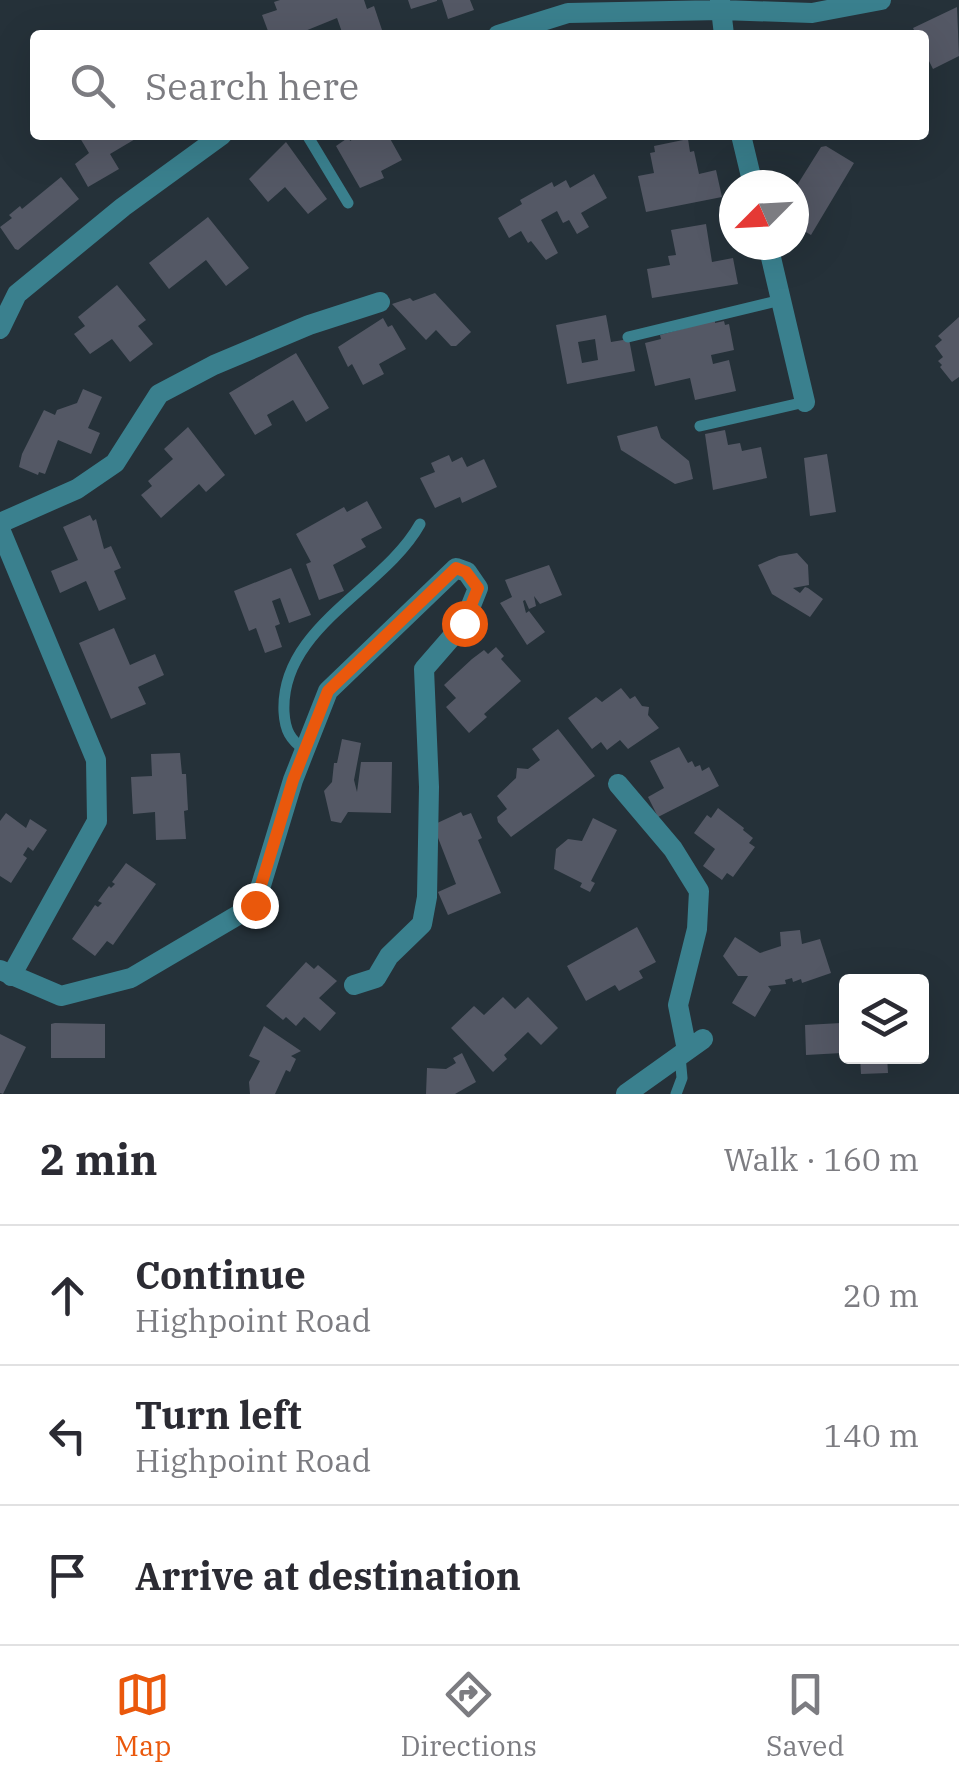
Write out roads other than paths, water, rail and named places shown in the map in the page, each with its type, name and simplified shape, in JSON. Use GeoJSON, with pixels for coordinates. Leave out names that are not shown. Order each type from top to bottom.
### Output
{"type":"FeatureCollection","features":[{"type":"Feature","properties":{"kind":"street"},"geometry":{"type":"LineString","coordinates":[[513,30],[568,12],[721,5],[812,13],[881,0]]}},
{"type":"Feature","properties":{"kind":"street"},"geometry":{"type":"LineString","coordinates":[[721,5],[724,30]]}},
{"type":"Feature","properties":{"kind":"street"},"geometry":{"type":"LineString","coordinates":[[0,330],[18,294],[123,206],[215,140]]}},
{"type":"Feature","properties":{"kind":"street"},"geometry":{"type":"LineString","coordinates":[[742,140],[749,170]]}},
{"type":"Feature","properties":{"kind":"street"},"geometry":{"type":"LineString","coordinates":[[772,260],[805,402]]}},
{"type":"Feature","properties":{"kind":"street"},"geometry":{"type":"LineString","coordinates":[[354,984],[376,978],[388,956],[422,924],[427,897],[429,787],[424,669],[464,623],[478,588],[466,572],[456,568],[328,691],[255,905],[131,978],[60,996],[5,973],[96,821],[96,760],[0,526],[77,489],[115,462],[159,394],[214,365],[309,325],[380,302]]}},
{"type":"Feature","properties":{"kind":"street"},"geometry":{"type":"LineString","coordinates":[[618,784],[673,849],[699,891],[698,929],[678,1005],[690,1048],[626,1094]]}},
{"type":"Feature","properties":{"kind":"lane"},"geometry":{"type":"LineString","coordinates":[[310,140],[348,203]]}},
{"type":"Feature","properties":{"kind":"lane"},"geometry":{"type":"LineString","coordinates":[[628,337],[781,300]]}},
{"type":"Feature","properties":{"kind":"lane"},"geometry":{"type":"LineString","coordinates":[[700,426],[805,402]]}},
{"type":"Feature","properties":{"kind":"lane"},"geometry":{"type":"LineString","coordinates":[[305,750],[291,739],[285,720],[284,692],[290,672],[306,646],[403,550],[420,524]]}},
{"type":"Feature","properties":{"kind":"lane"},"geometry":{"type":"LineString","coordinates":[[676,1094],[690,1048]]}}]}
